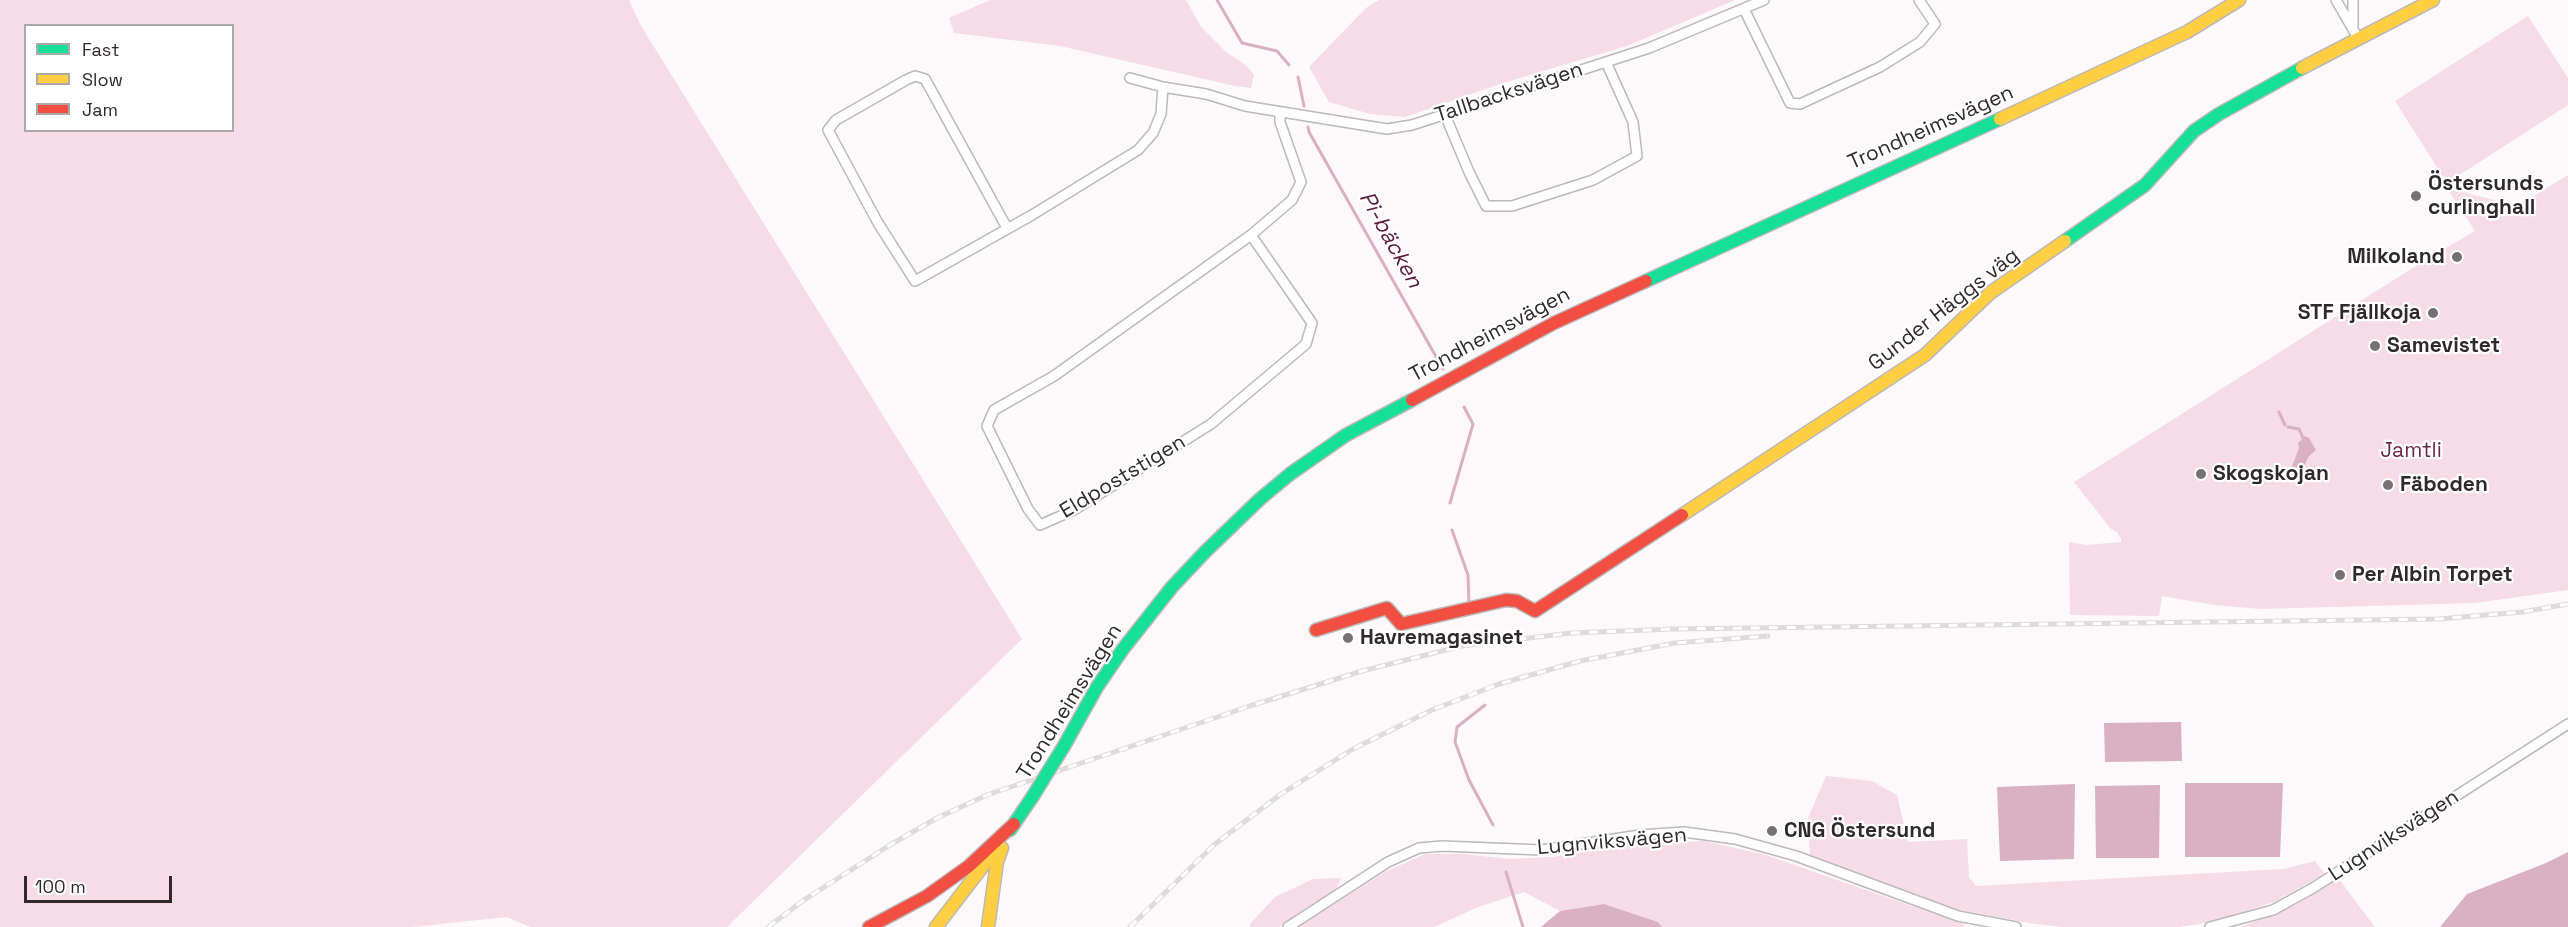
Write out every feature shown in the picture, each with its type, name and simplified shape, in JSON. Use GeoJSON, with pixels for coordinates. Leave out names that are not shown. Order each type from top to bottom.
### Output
{"type":"FeatureCollection","features":[{"type":"Feature","properties":{"kind":"main road","name":"Trondheimsvägen"},"geometry":{"type":"LineString","coordinates":[[936,927],[1033,796],[1097,687],[1124,649],[1179,580],[1260,499],[1290,474],[1346,435],[1554,323],[2118,65],[2187,32],[2239,0]]}},
{"type":"Feature","properties":{"kind":"main road","name":"Gunder Häggs väg"},"geometry":{"type":"LineString","coordinates":[[1316,630],[1387,608],[1401,624],[1506,600],[1517,602],[1535,611],[1926,355],[1990,293],[2145,185],[2194,131],[2219,114],[2433,0]]}},
{"type":"Feature","properties":{"kind":"main road"},"geometry":{"type":"LineString","coordinates":[[869,927],[927,896],[969,866],[1011,828]]}},
{"type":"Feature","properties":{"kind":"main road"},"geometry":{"type":"LineString","coordinates":[[988,927],[996,862],[1011,828]]}},
{"type":"Feature","properties":{"kind":"street","name":"Tallbacksvägen"},"geometry":{"type":"LineString","coordinates":[[1130,78],[1163,87],[1206,94],[1280,117],[1387,129],[1412,125],[1445,115],[1649,48],[1764,0]]}},
{"type":"Feature","properties":{"kind":"street"},"geometry":{"type":"LineString","coordinates":[[1744,9],[1790,103],[1800,104],[1881,68],[1920,42],[1935,24],[1919,0]]}},
{"type":"Feature","properties":{"kind":"street"},"geometry":{"type":"LineString","coordinates":[[2336,0],[2358,38]]}},
{"type":"Feature","properties":{"kind":"street"},"geometry":{"type":"LineString","coordinates":[[2353,0],[2353,26]]}},
{"type":"Feature","properties":{"kind":"street"},"geometry":{"type":"LineString","coordinates":[[1445,115],[1486,206],[1512,206],[1583,183],[1637,156],[1633,122],[1606,62]]}},
{"type":"Feature","properties":{"kind":"street"},"geometry":{"type":"LineString","coordinates":[[1007,228],[925,79],[915,76],[906,80],[836,120],[828,130],[878,223],[915,281],[1007,228],[1138,150],[1153,133],[1161,114],[1163,87]]}},
{"type":"Feature","properties":{"kind":"street","name":"Eldpoststigen"},"geometry":{"type":"LineString","coordinates":[[1251,235],[1312,323],[1306,344],[1211,424],[1074,510],[1040,525],[1028,509],[987,426],[994,410],[1054,376],[1251,235],[1292,200],[1301,182],[1280,117]]}},
{"type":"Feature","properties":{"kind":"street","name":"Lugnviksvägen"},"geometry":{"type":"LineString","coordinates":[[2210,927],[2273,910],[2313,888],[2568,724]]}},
{"type":"Feature","properties":{"kind":"street","name":"Lugnviksvägen"},"geometry":{"type":"LineString","coordinates":[[1288,927],[1388,862],[1419,848],[1442,846],[1541,850],[1640,835],[1684,832],[1735,839],[1796,856],[1958,916],[2016,927]]}},
{"type":"Feature","properties":{"kind":"green space"},"geometry":{"type":"Polygon","coordinates":[[[0,0],[629,0],[641,26],[1022,639],[727,927],[530,927],[507,917],[412,927],[0,927],[0,0]]]}},
{"type":"Feature","properties":{"kind":"green space"},"geometry":{"type":"Polygon","coordinates":[[[990,0],[1186,0],[1201,27],[1226,52],[1246,65],[1254,75],[1251,88],[1060,46],[954,33],[949,18],[990,0]]]}},
{"type":"Feature","properties":{"kind":"green space"},"geometry":{"type":"Polygon","coordinates":[[[1379,0],[1735,0],[1627,46],[1503,83],[1405,117],[1370,114],[1329,102],[1309,67],[1366,8],[1379,0]]]}},
{"type":"Feature","properties":{"kind":"green space"},"geometry":{"type":"Polygon","coordinates":[[[2528,16],[2568,78],[2568,105],[2447,183],[2395,101],[2528,16]]]}},
{"type":"Feature","properties":{"kind":"green space","name":"Jamtli"},"geometry":{"type":"Polygon","coordinates":[[[2568,175],[2568,590],[2475,603],[2261,609],[2214,605],[2162,596],[2159,616],[2070,615],[2069,542],[2086,545],[2121,542],[2117,532],[2111,529],[2074,482],[2475,231],[2447,188],[2517,206],[2568,175]]]}},
{"type":"Feature","properties":{"kind":"green space"},"geometry":{"type":"Polygon","coordinates":[[[1826,776],[1872,781],[1897,795],[1908,842],[1967,839],[1969,877],[1976,886],[2284,869],[2315,861],[2325,874],[2274,902],[2216,921],[2180,927],[2062,927],[1957,909],[1810,855],[1808,818],[1826,776]]]}},
{"type":"Feature","properties":{"kind":"green space"},"geometry":{"type":"Polygon","coordinates":[[[1704,841],[1766,855],[1963,924],[1965,927],[1662,927],[1658,922],[1604,904],[1560,911],[1524,892],[1478,907],[1434,927],[1298,927],[1385,872],[1425,854],[1463,854],[1510,859],[1552,857],[1632,845],[1704,841]]]}},
{"type":"Feature","properties":{"kind":"green space"},"geometry":{"type":"Polygon","coordinates":[[[1341,878],[1336,889],[1279,927],[1250,927],[1250,924],[1275,897],[1313,879],[1341,878]]]}},
{"type":"Feature","properties":{"kind":"green space"},"geometry":{"type":"Polygon","coordinates":[[[2338,878],[2375,927],[2241,927],[2296,905],[2338,878]]]}},
{"type":"Feature","properties":{"kind":"shaded area"},"geometry":{"type":"Polygon","coordinates":[[[2305,436],[2309,438],[2316,450],[2309,456],[2304,466],[2291,469],[2299,448],[2298,443],[2305,436]]]}},
{"type":"Feature","properties":{"kind":"shaded area"},"geometry":{"type":"Polygon","coordinates":[[[2181,722],[2182,761],[2105,762],[2104,723],[2181,722]]]}},
{"type":"Feature","properties":{"kind":"shaded area"},"geometry":{"type":"Polygon","coordinates":[[[2185,783],[2283,783],[2280,857],[2185,857],[2185,783]]]}},
{"type":"Feature","properties":{"kind":"shaded area"},"geometry":{"type":"Polygon","coordinates":[[[2075,784],[2074,859],[2000,861],[1997,787],[2075,784]]]}},
{"type":"Feature","properties":{"kind":"shaded area"},"geometry":{"type":"Polygon","coordinates":[[[2160,785],[2159,858],[2096,858],[2095,786],[2160,785]]]}},
{"type":"Feature","properties":{"kind":"shaded area"},"geometry":{"type":"Polygon","coordinates":[[[2568,852],[2568,927],[2440,927],[2467,894],[2568,852]]]}},
{"type":"Feature","properties":{"kind":"shaded area"},"geometry":{"type":"Polygon","coordinates":[[[1604,904],[1658,922],[1662,927],[1541,927],[1560,911],[1604,904]]]}},
{"type":"Feature","properties":{"kind":"waterway","name":"Pi-bäcken"},"geometry":{"type":"LineString","coordinates":[[1217,0],[1242,43],[1277,51],[1289,65]]}},
{"type":"Feature","properties":{"kind":"waterway","name":"Pi-bäcken"},"geometry":{"type":"LineString","coordinates":[[1298,77],[1304,106]]}},
{"type":"Feature","properties":{"kind":"waterway","name":"Pi-bäcken"},"geometry":{"type":"LineString","coordinates":[[1308,127],[1443,369]]}},
{"type":"Feature","properties":{"kind":"waterway","name":"Pi-bäcken"},"geometry":{"type":"LineString","coordinates":[[1450,503],[1473,424],[1464,407]]}},
{"type":"Feature","properties":{"kind":"waterway"},"geometry":{"type":"LineString","coordinates":[[2279,412],[2285,425]]}},
{"type":"Feature","properties":{"kind":"waterway"},"geometry":{"type":"LineString","coordinates":[[2288,427],[2299,429],[2303,438]]}},
{"type":"Feature","properties":{"kind":"waterway","name":"Pi-bäcken"},"geometry":{"type":"LineString","coordinates":[[1452,530],[1468,575],[1469,604]]}},
{"type":"Feature","properties":{"kind":"waterway","name":"Pi-bäcken"},"geometry":{"type":"LineString","coordinates":[[1485,705],[1457,727],[1455,742],[1469,780],[1493,825]]}},
{"type":"Feature","properties":{"kind":"waterway","name":"Pi-bäcken"},"geometry":{"type":"LineString","coordinates":[[1506,872],[1523,927]]}},
{"type":"Feature","properties":{"kind":"railway"},"geometry":{"type":"LineString","coordinates":[[768,927],[804,900],[890,845],[937,818],[987,795],[1250,706],[1362,671],[1462,646],[1571,633],[1675,629],[2438,619],[2522,612],[2568,604]]}},
{"type":"Feature","properties":{"kind":"railway"},"geometry":{"type":"LineString","coordinates":[[1130,927],[1215,844],[1281,794],[1353,749],[1432,710],[1499,684],[1580,661],[1675,643],[1768,636]]}},
{"type":"Feature","properties":{"kind":"traffic: fast"},"geometry":{"type":"LineString","coordinates":[[2065,241],[2145,185],[2194,131],[2219,114],[2302,68]]}},
{"type":"Feature","properties":{"kind":"traffic: fast"},"geometry":{"type":"LineString","coordinates":[[1646,281],[2000,119]]}},
{"type":"Feature","properties":{"kind":"traffic: fast"},"geometry":{"type":"LineString","coordinates":[[1064,746],[1097,687],[1123,649],[1172,587],[1205,552],[1260,499],[1290,474],[1346,435],[1412,400]]}},
{"type":"Feature","properties":{"kind":"traffic: fast"},"geometry":{"type":"LineString","coordinates":[[1033,796],[1064,746]]}},
{"type":"Feature","properties":{"kind":"traffic: fast"},"geometry":{"type":"LineString","coordinates":[[1010,830],[1033,796]]}},
{"type":"Feature","properties":{"kind":"traffic: slow"},"geometry":{"type":"LineString","coordinates":[[2000,119],[2187,32],[2239,0]]}},
{"type":"Feature","properties":{"kind":"traffic: slow"},"geometry":{"type":"LineString","coordinates":[[2302,68],[2433,0]]}},
{"type":"Feature","properties":{"kind":"traffic: slow"},"geometry":{"type":"LineString","coordinates":[[1682,515],[1925,355],[1990,293],[2065,241]]}},
{"type":"Feature","properties":{"kind":"traffic: slow"},"geometry":{"type":"LineString","coordinates":[[988,927],[997,862],[1002,848]]}},
{"type":"Feature","properties":{"kind":"traffic: slow"},"geometry":{"type":"LineString","coordinates":[[936,927],[996,849]]}},
{"type":"Feature","properties":{"kind":"traffic: jam"},"geometry":{"type":"LineString","coordinates":[[1412,400],[1554,323],[1646,281]]}},
{"type":"Feature","properties":{"kind":"traffic: jam"},"geometry":{"type":"LineString","coordinates":[[1316,630],[1387,608],[1401,624],[1506,600],[1517,601],[1535,611],[1682,515]]}},
{"type":"Feature","properties":{"kind":"traffic: jam"},"geometry":{"type":"LineString","coordinates":[[869,927],[927,896],[969,866],[1014,824]]}},
{"type":"Feature","properties":{"kind":"place","name":"Östersunds curlinghall"},"geometry":{"type":"Point","coordinates":[2416,196]}},
{"type":"Feature","properties":{"kind":"place","name":"Milkoland"},"geometry":{"type":"Point","coordinates":[2457,257]}},
{"type":"Feature","properties":{"kind":"place","name":"STF Fjällkoja"},"geometry":{"type":"Point","coordinates":[2433,313]}},
{"type":"Feature","properties":{"kind":"place","name":"Samevistet"},"geometry":{"type":"Point","coordinates":[2375,346]}},
{"type":"Feature","properties":{"kind":"place","name":"Skogskojan"},"geometry":{"type":"Point","coordinates":[2201,474]}},
{"type":"Feature","properties":{"kind":"place","name":"Fäboden"},"geometry":{"type":"Point","coordinates":[2388,485]}},
{"type":"Feature","properties":{"kind":"place","name":"Per Albin Torpet"},"geometry":{"type":"Point","coordinates":[2340,575]}},
{"type":"Feature","properties":{"kind":"place","name":"Havremagasinet"},"geometry":{"type":"Point","coordinates":[1348,638]}},
{"type":"Feature","properties":{"kind":"place","name":"CNG Östersund"},"geometry":{"type":"Point","coordinates":[1772,831]}}]}
